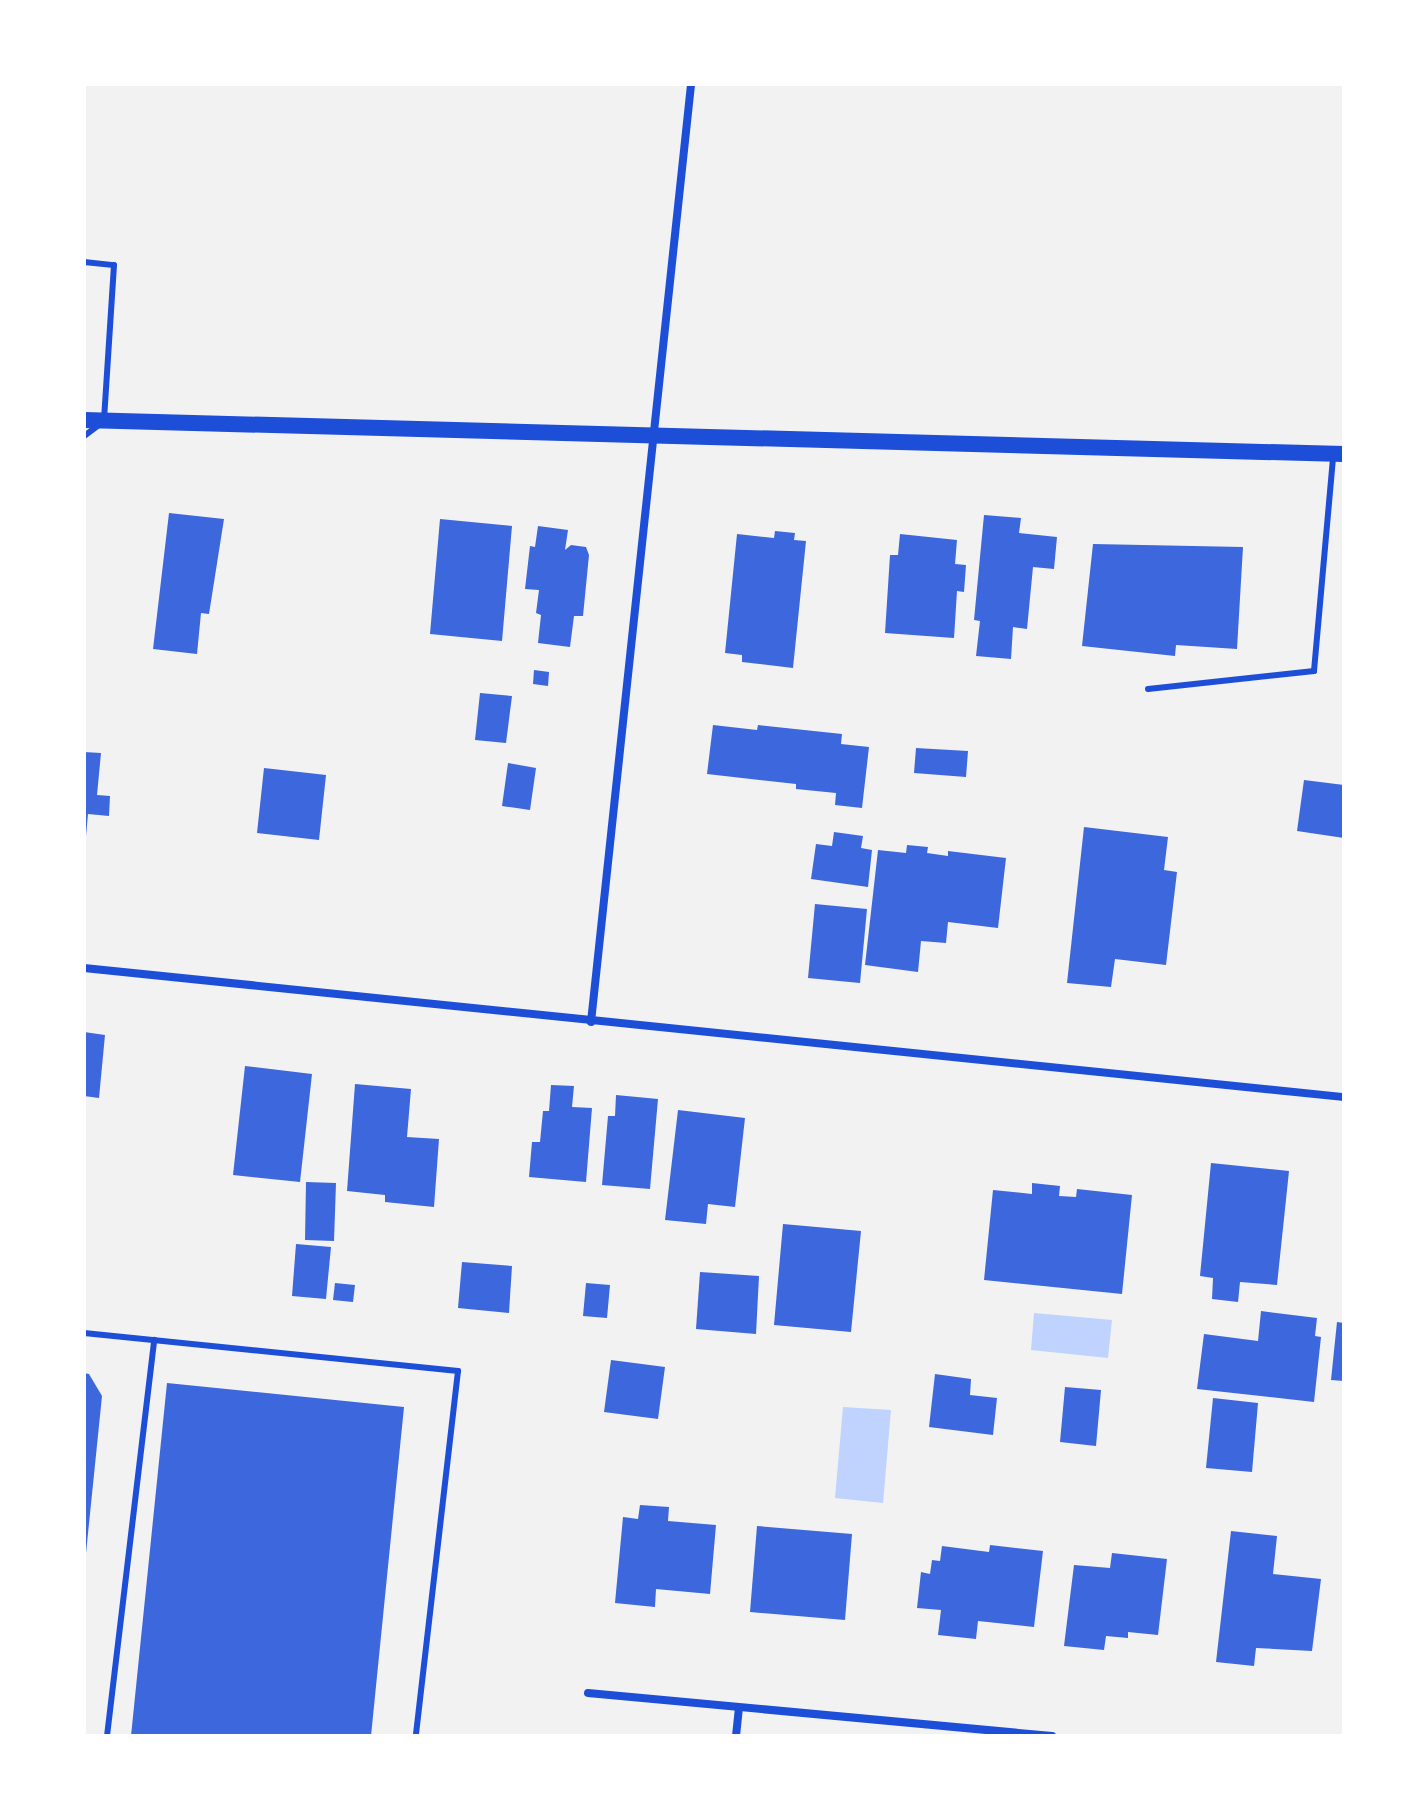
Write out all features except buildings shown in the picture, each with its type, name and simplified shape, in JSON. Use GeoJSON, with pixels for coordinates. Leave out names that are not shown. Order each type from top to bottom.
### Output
{"type":"FeatureCollection","features":[{"type":"Feature","properties":{"kind":"main road"},"geometry":{"type":"LineString","coordinates":[[84,420],[1339,454]]}},
{"type":"Feature","properties":{"kind":"street"},"geometry":{"type":"LineString","coordinates":[[591,1022],[691,84]]}},
{"type":"Feature","properties":{"kind":"street"},"geometry":{"type":"LineString","coordinates":[[84,968],[1344,1097]]}},
{"type":"Feature","properties":{"kind":"street"},"geometry":{"type":"LineString","coordinates":[[588,1693],[1052,1736]]}},
{"type":"Feature","properties":{"kind":"street"},"geometry":{"type":"LineString","coordinates":[[736,1736],[739,1708]]}},
{"type":"Feature","properties":{"kind":"lane"},"geometry":{"type":"LineString","coordinates":[[84,262],[114,265],[104,421],[84,436]]}},
{"type":"Feature","properties":{"kind":"lane"},"geometry":{"type":"LineString","coordinates":[[1148,689],[1314,671],[1339,454]]}},
{"type":"Feature","properties":{"kind":"lane"},"geometry":{"type":"LineString","coordinates":[[84,1333],[458,1371],[416,1736]]}},
{"type":"Feature","properties":{"kind":"lane"},"geometry":{"type":"LineString","coordinates":[[107,1736],[154,1340]]}},
{"type":"Feature","properties":{"kind":"water"},"geometry":{"type":"Polygon","coordinates":[[[1034,1313],[1112,1320],[1108,1358],[1031,1350],[1034,1313]]]}},
{"type":"Feature","properties":{"kind":"water"},"geometry":{"type":"Polygon","coordinates":[[[843,1407],[891,1410],[883,1503],[835,1498],[843,1407]]]}}]}
